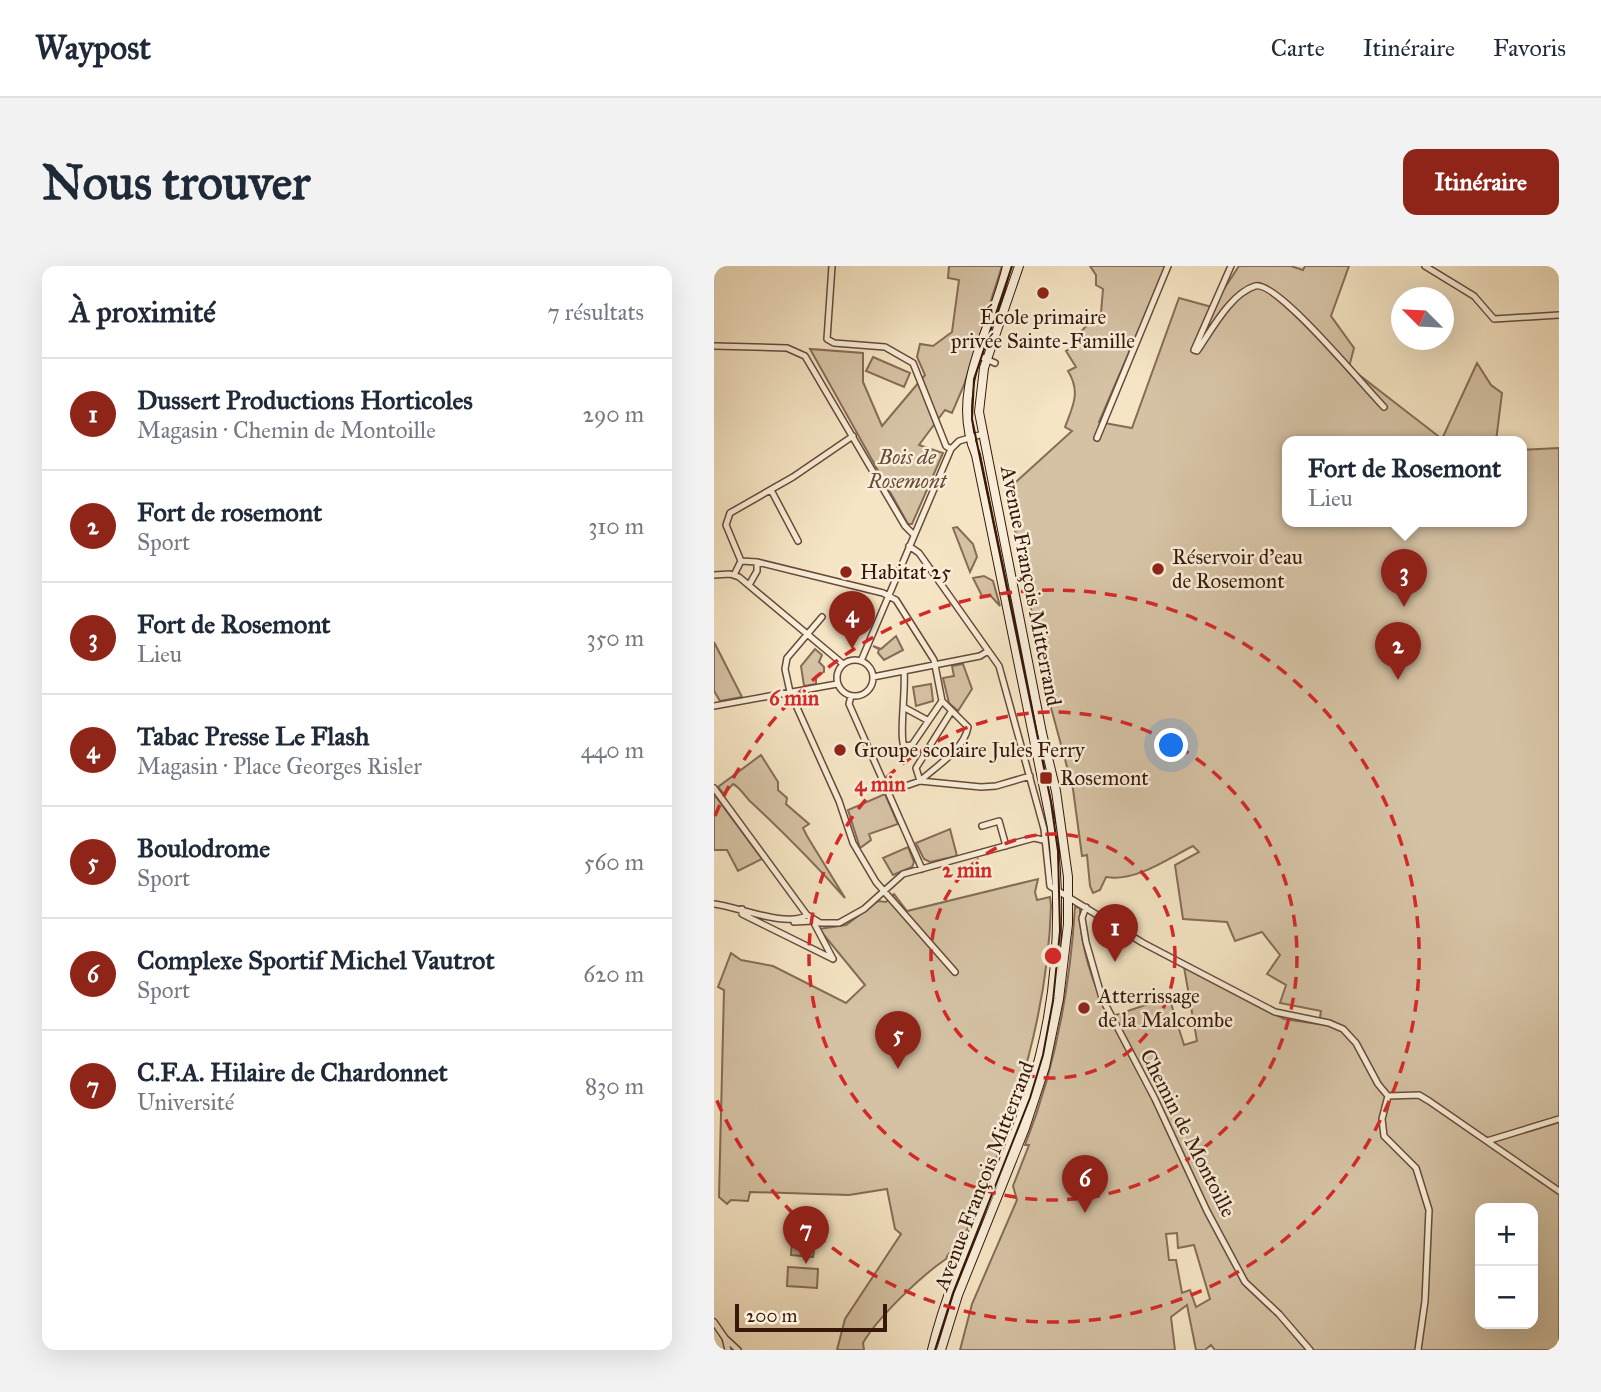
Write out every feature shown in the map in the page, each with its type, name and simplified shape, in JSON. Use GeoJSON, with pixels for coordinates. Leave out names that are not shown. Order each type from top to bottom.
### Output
{"type":"FeatureCollection","features":[{"type":"Feature","properties":{"kind":"main road","name":"Avenue François Mitterrand"},"geometry":{"type":"LineString","coordinates":[[932,1350],[950,1292],[1017,1127],[1037,1068],[1056,960],[1056,891],[1049,813],[976,455],[970,437],[967,392],[1007,266]]}},
{"type":"Feature","properties":{"kind":"main road","name":"Avenue François Mitterrand"},"geometry":{"type":"LineString","coordinates":[[941,1350],[958,1295],[1026,1128],[1045,1068],[1059,999],[1068,898],[1056,791],[983,435],[979,402],[1019,266]]}},
{"type":"Feature","properties":{"kind":"street"},"geometry":{"type":"LineString","coordinates":[[832,266],[826,332],[828,340],[885,347],[913,363],[946,446],[951,449]]}},
{"type":"Feature","properties":{"kind":"street"},"geometry":{"type":"LineString","coordinates":[[1097,438],[1100,425],[1168,266]]}},
{"type":"Feature","properties":{"kind":"street"},"geometry":{"type":"LineString","coordinates":[[1231,266],[1194,350],[1197,351],[1236,299],[1255,286],[1264,286],[1292,307],[1384,407]]}},
{"type":"Feature","properties":{"kind":"street"},"geometry":{"type":"LineString","coordinates":[[1425,266],[1474,296],[1494,319],[1559,315]]}},
{"type":"Feature","properties":{"kind":"street"},"geometry":{"type":"LineString","coordinates":[[714,346],[787,348],[802,354],[815,368],[905,526],[914,535]]}},
{"type":"Feature","properties":{"kind":"street"},"geometry":{"type":"LineString","coordinates":[[977,355],[991,361]]}},
{"type":"Feature","properties":{"kind":"street"},"geometry":{"type":"LineString","coordinates":[[861,661],[951,449],[970,437],[983,435]]}},
{"type":"Feature","properties":{"kind":"street"},"geometry":{"type":"LineString","coordinates":[[734,575],[741,561],[726,523],[732,511],[771,490],[853,436]]}},
{"type":"Feature","properties":{"kind":"street"},"geometry":{"type":"LineString","coordinates":[[771,490],[798,541]]}},
{"type":"Feature","properties":{"kind":"street"},"geometry":{"type":"LineString","coordinates":[[909,546],[919,553],[999,666],[1044,829],[1049,882],[1056,891],[1168,956],[1275,1012],[1329,1023],[1343,1029],[1356,1042],[1378,1084],[1388,1096]]}},
{"type":"Feature","properties":{"kind":"street"},"geometry":{"type":"LineString","coordinates":[[741,561],[757,562],[888,595],[896,600],[936,665],[942,701],[967,724],[966,734],[941,765],[920,781],[888,792]]}},
{"type":"Feature","properties":{"kind":"street"},"geometry":{"type":"LineString","coordinates":[[749,584],[757,571],[757,562]]}},
{"type":"Feature","properties":{"kind":"street"},"geometry":{"type":"LineString","coordinates":[[714,575],[734,575],[749,584],[843,664]]}},
{"type":"Feature","properties":{"kind":"street"},"geometry":{"type":"LineString","coordinates":[[822,617],[785,663],[790,692],[839,802],[853,843],[882,891],[956,972]]}},
{"type":"Feature","properties":{"kind":"street"},"geometry":{"type":"LineString","coordinates":[[873,677],[936,665],[988,651]]}},
{"type":"Feature","properties":{"kind":"street"},"geometry":{"type":"LineString","coordinates":[[861,661],[870,668],[873,677],[867,691],[851,696],[837,684],[837,673],[843,664],[861,661]]}},
{"type":"Feature","properties":{"kind":"street"},"geometry":{"type":"LineString","coordinates":[[904,671],[905,708],[901,732],[904,746],[912,745],[942,701]]}},
{"type":"Feature","properties":{"kind":"street"},"geometry":{"type":"LineString","coordinates":[[714,706],[837,684]]}},
{"type":"Feature","properties":{"kind":"street"},"geometry":{"type":"LineString","coordinates":[[851,696],[849,704],[922,869]]}},
{"type":"Feature","properties":{"kind":"street"},"geometry":{"type":"LineString","coordinates":[[905,708],[928,720]]}},
{"type":"Feature","properties":{"kind":"street"},"geometry":{"type":"LineString","coordinates":[[920,781],[916,768],[951,712]]}},
{"type":"Feature","properties":{"kind":"street"},"geometry":{"type":"LineString","coordinates":[[920,781],[981,787],[996,786],[1030,776]]}},
{"type":"Feature","properties":{"kind":"street"},"geometry":{"type":"LineString","coordinates":[[714,788],[813,921],[832,959],[742,914],[742,909]]}},
{"type":"Feature","properties":{"kind":"street"},"geometry":{"type":"LineString","coordinates":[[982,826],[999,821],[1006,846]]}},
{"type":"Feature","properties":{"kind":"street"},"geometry":{"type":"LineString","coordinates":[[714,904],[801,923],[813,921],[829,924],[853,917],[903,874],[1034,838],[1043,839]]}},
{"type":"Feature","properties":{"kind":"street","name":"Chemin de Montoille"},"geometry":{"type":"LineString","coordinates":[[1086,907],[1082,918],[1086,942],[1102,998],[1195,1181],[1207,1212],[1245,1282],[1279,1314],[1310,1350]]}},
{"type":"Feature","properties":{"kind":"street"},"geometry":{"type":"LineString","coordinates":[[787,920],[800,920],[807,915]]}},
{"type":"Feature","properties":{"kind":"street"},"geometry":{"type":"LineString","coordinates":[[1388,1096],[1419,1095],[1559,1191]]}},
{"type":"Feature","properties":{"kind":"street"},"geometry":{"type":"LineString","coordinates":[[1388,1096],[1382,1119],[1384,1136],[1416,1168],[1429,1209],[1425,1301],[1418,1350]]}},
{"type":"Feature","properties":{"kind":"street"},"geometry":{"type":"LineString","coordinates":[[1487,1141],[1559,1119]]}},
{"type":"Feature","properties":{"kind":"street"},"geometry":{"type":"LineString","coordinates":[[714,1322],[738,1350]]}},
{"type":"Feature","properties":{"kind":"street"},"geometry":{"type":"LineString","coordinates":[[725,1338],[728,1350]]}},
{"type":"Feature","properties":{"kind":"green space","name":"Bois de Rosemont"},"geometry":{"type":"Polygon","coordinates":[[[949,266],[1002,266],[964,385],[952,413],[945,410],[919,445],[943,453],[912,524],[908,524],[810,349],[863,353],[863,382],[882,426],[925,375],[917,357],[920,344],[933,346],[952,332],[959,280],[948,278],[949,266]]]}},
{"type":"Feature","properties":{"kind":"green space"},"geometry":{"type":"Polygon","coordinates":[[[1090,266],[1166,266],[1099,422],[1132,428],[1179,298],[1212,307],[1239,266],[1291,266],[1303,270],[1305,266],[1349,266],[1331,316],[1354,348],[1349,367],[1438,436],[1282,436],[1282,527],[1527,527],[1527,450],[1559,448],[1559,1350],[1215,1350],[1211,1345],[1205,1350],[1196,1350],[1187,1305],[1171,1317],[1175,1350],[960,1350],[972,1304],[1017,1200],[1013,1186],[1029,1145],[1025,1145],[1053,1058],[1065,998],[1075,907],[1080,908],[1088,964],[1110,1017],[1169,997],[1184,1045],[1197,1041],[1184,967],[1284,1019],[1319,1024],[1321,1011],[1280,1003],[1286,985],[1267,974],[1280,955],[1262,932],[1235,941],[1227,922],[1183,919],[1175,865],[1199,852],[1193,846],[1140,873],[1117,878],[1106,877],[1100,890],[1093,893],[1090,886],[1087,855],[1082,856],[1073,789],[1050,704],[1007,490],[1072,431],[1065,427],[1075,392],[1068,371],[1076,367],[1066,351],[1082,341],[1079,334],[1088,324],[1088,317],[1101,313],[1103,289],[1096,285],[1096,275],[1090,266]],[[1177,1233],[1166,1234],[1169,1260],[1176,1260],[1182,1293],[1190,1290],[1196,1307],[1210,1299],[1194,1245],[1178,1248],[1177,1233]]]}},
{"type":"Feature","properties":{"kind":"green space"},"geometry":{"type":"Polygon","coordinates":[[[873,357],[910,373],[904,387],[866,371],[873,357]]]}},
{"type":"Feature","properties":{"kind":"green space"},"geometry":{"type":"Polygon","coordinates":[[[1477,363],[1491,385],[1502,393],[1497,436],[1443,436],[1477,363]]]}},
{"type":"Feature","properties":{"kind":"green space"},"geometry":{"type":"Polygon","coordinates":[[[957,527],[973,544],[977,557],[970,572],[953,528],[957,527]]]}},
{"type":"Feature","properties":{"kind":"green space"},"geometry":{"type":"Polygon","coordinates":[[[984,576],[993,581],[1000,606],[990,595],[982,596],[973,578],[984,576]]]}},
{"type":"Feature","properties":{"kind":"green space"},"geometry":{"type":"Polygon","coordinates":[[[896,636],[903,650],[884,660],[878,653],[879,649],[873,646],[881,649],[896,636]]]}},
{"type":"Feature","properties":{"kind":"green space"},"geometry":{"type":"Polygon","coordinates":[[[714,642],[742,697],[720,701],[714,691],[714,642]]]}},
{"type":"Feature","properties":{"kind":"green space"},"geometry":{"type":"Polygon","coordinates":[[[815,649],[822,655],[819,662],[824,667],[824,672],[816,676],[816,684],[804,686],[801,666],[815,649]]]}},
{"type":"Feature","properties":{"kind":"green space"},"geometry":{"type":"Polygon","coordinates":[[[963,664],[972,689],[958,711],[949,703],[943,678],[954,676],[952,666],[963,664]]]}},
{"type":"Feature","properties":{"kind":"green space"},"geometry":{"type":"Polygon","coordinates":[[[931,684],[933,701],[916,706],[913,687],[931,684]]]}},
{"type":"Feature","properties":{"kind":"green space"},"geometry":{"type":"Polygon","coordinates":[[[761,755],[778,782],[778,790],[787,798],[786,804],[809,824],[803,828],[845,898],[738,788],[733,784],[724,794],[718,787],[761,755]]]}},
{"type":"Feature","properties":{"kind":"green space"},"geometry":{"type":"Polygon","coordinates":[[[714,794],[762,859],[738,871],[727,850],[714,850],[714,794]]]}},
{"type":"Feature","properties":{"kind":"green space"},"geometry":{"type":"Polygon","coordinates":[[[885,794],[898,824],[869,834],[871,840],[860,848],[848,810],[885,794]]]}},
{"type":"Feature","properties":{"kind":"green space"},"geometry":{"type":"Polygon","coordinates":[[[950,829],[957,856],[930,862],[924,859],[916,843],[950,829]]]}},
{"type":"Feature","properties":{"kind":"green space"},"geometry":{"type":"Polygon","coordinates":[[[908,847],[914,862],[912,867],[893,875],[883,858],[908,847]]]}},
{"type":"Feature","properties":{"kind":"green space"},"geometry":{"type":"Polygon","coordinates":[[[1038,879],[1035,892],[1037,900],[1050,897],[1051,906],[1049,944],[1037,1019],[1029,1056],[1007,1128],[974,1215],[962,1239],[946,1259],[913,1286],[879,1321],[863,1343],[864,1350],[837,1350],[845,1319],[901,1234],[895,1229],[887,1189],[849,1195],[750,1192],[748,1201],[731,1200],[727,1204],[719,1197],[724,990],[718,987],[731,953],[741,960],[773,966],[846,1003],[865,985],[819,929],[846,925],[878,901],[886,902],[894,894],[907,911],[1038,879]]]}},
{"type":"Feature","properties":{"kind":"green space"},"geometry":{"type":"Polygon","coordinates":[[[792,1240],[815,1243],[813,1257],[791,1255],[792,1240]]]}},
{"type":"Feature","properties":{"kind":"green space"},"geometry":{"type":"Polygon","coordinates":[[[788,1267],[818,1269],[817,1288],[787,1286],[788,1267]]]}},
{"type":"Feature","properties":{"kind":"tram line"},"geometry":{"type":"LineString","coordinates":[[935,1350],[953,1293],[1030,1098],[1043,1055],[1053,1001],[1060,931],[1058,851],[1051,802],[972,419],[974,379],[1012,266]]}},
{"type":"Feature","properties":{"kind":"place","name":"École primaire privée Sainte-Famille"},"geometry":{"type":"Point","coordinates":[1043,293]}},
{"type":"Feature","properties":{"kind":"place","name":"Réservoir d'eau de Rosemont"},"geometry":{"type":"Point","coordinates":[1158,569]}},
{"type":"Feature","properties":{"kind":"place","name":"Habitat 25"},"geometry":{"type":"Point","coordinates":[846,572]}},
{"type":"Feature","properties":{"kind":"place","name":"Fort de Rosemont"},"geometry":{"type":"Point","coordinates":[1404,607]}},
{"type":"Feature","properties":{"kind":"place","name":"Tabac Presse Le Flash"},"geometry":{"type":"Point","coordinates":[852,649]}},
{"type":"Feature","properties":{"kind":"place","name":"Fort de rosemont"},"geometry":{"type":"Point","coordinates":[1398,680]}},
{"type":"Feature","properties":{"kind":"place","name":"Groupe scolaire Jules Ferry"},"geometry":{"type":"Point","coordinates":[840,750]}},
{"type":"Feature","properties":{"kind":"place","name":"Rosemont"},"geometry":{"type":"Point","coordinates":[1046,778]}},
{"type":"Feature","properties":{"kind":"place","name":"Dussert Productions Horticoles"},"geometry":{"type":"Point","coordinates":[1115,962]}},
{"type":"Feature","properties":{"kind":"place","name":"Atterrissage de la Malcombe"},"geometry":{"type":"Point","coordinates":[1084,1008]}},
{"type":"Feature","properties":{"kind":"place","name":"Boulodrome"},"geometry":{"type":"Point","coordinates":[898,1069]}},
{"type":"Feature","properties":{"kind":"place","name":"Complexe Sportif Michel Vautrot"},"geometry":{"type":"Point","coordinates":[1085,1213]}},
{"type":"Feature","properties":{"kind":"place","name":"C.F.A. Hilaire de Chardonnet"},"geometry":{"type":"Point","coordinates":[806,1264]}}]}
